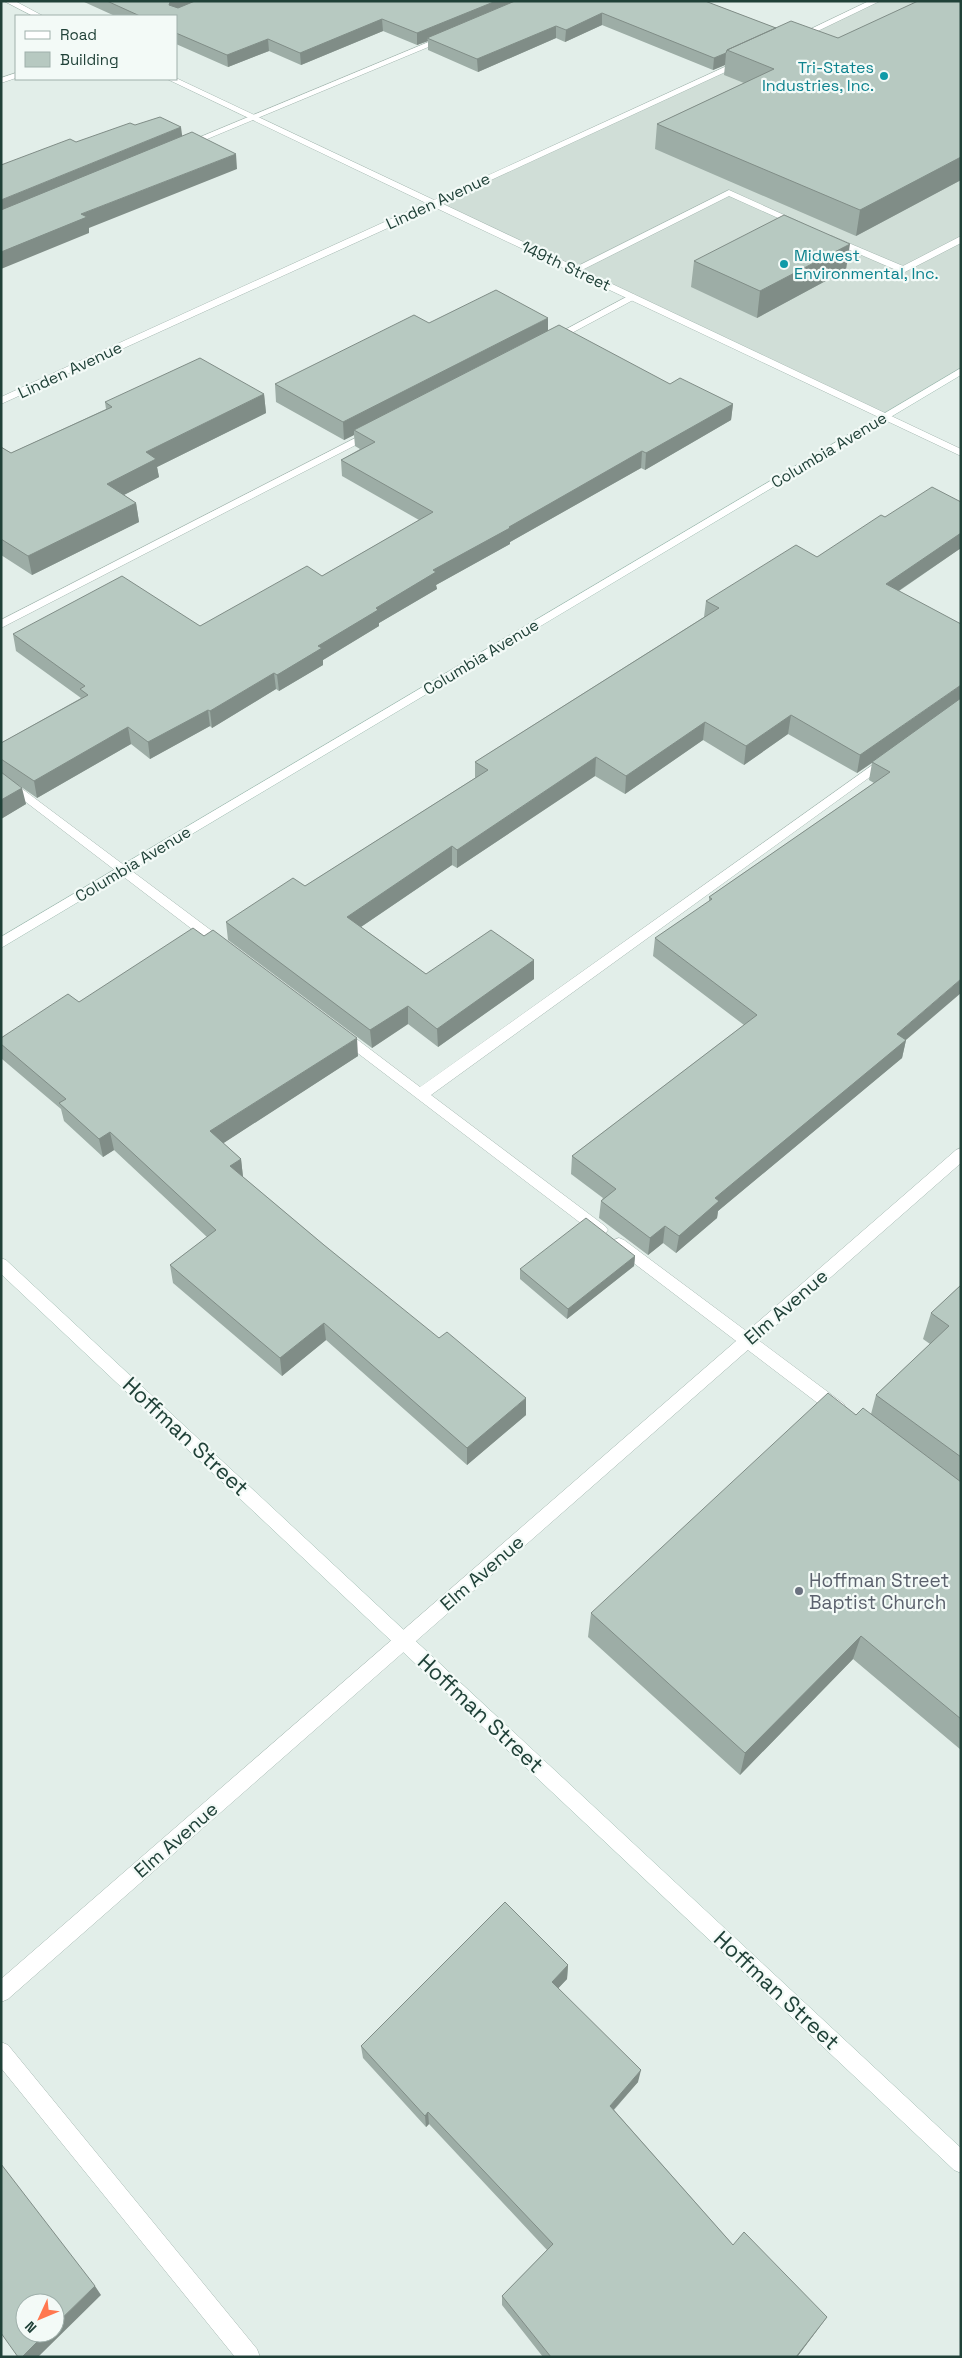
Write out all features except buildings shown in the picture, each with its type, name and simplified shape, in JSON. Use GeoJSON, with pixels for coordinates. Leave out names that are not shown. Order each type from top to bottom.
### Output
{"type":"FeatureCollection","features":[{"type":"Feature","properties":{"kind":"street"},"geometry":{"type":"LineString","coordinates":[[8,1],[37,15]]}},
{"type":"Feature","properties":{"kind":"street"},"geometry":{"type":"LineString","coordinates":[[785,42],[876,1]]}},
{"type":"Feature","properties":{"kind":"street"},"geometry":{"type":"LineString","coordinates":[[180,147],[454,35]]}},
{"type":"Feature","properties":{"kind":"street","name":"Linden Avenue"},"geometry":{"type":"LineString","coordinates":[[1,402],[749,59]]}},
{"type":"Feature","properties":{"kind":"street"},"geometry":{"type":"LineString","coordinates":[[1,81],[15,75]]}},
{"type":"Feature","properties":{"kind":"street","name":"149th Street"},"geometry":{"type":"LineString","coordinates":[[173,80],[961,453]]}},
{"type":"Feature","properties":{"kind":"street"},"geometry":{"type":"LineString","coordinates":[[575,270],[729,193],[808,228]]}},
{"type":"Feature","properties":{"kind":"street"},"geometry":{"type":"LineString","coordinates":[[825,236],[903,270],[961,239]]}},
{"type":"Feature","properties":{"kind":"street"},"geometry":{"type":"LineString","coordinates":[[544,343],[632,297]]}},
{"type":"Feature","properties":{"kind":"street","name":"Columbia Avenue"},"geometry":{"type":"LineString","coordinates":[[1,943],[961,371]]}},
{"type":"Feature","properties":{"kind":"street"},"geometry":{"type":"LineString","coordinates":[[1,625],[387,425]]}},
{"type":"Feature","properties":{"kind":"street"},"geometry":{"type":"LineString","coordinates":[[420,1094],[896,752]]}},
{"type":"Feature","properties":{"kind":"street"},"geometry":{"type":"LineString","coordinates":[[1,777],[232,953]]}},
{"type":"Feature","properties":{"kind":"street"},"geometry":{"type":"LineString","coordinates":[[326,1024],[850,1418]]}},
{"type":"Feature","properties":{"kind":"street","name":"Elm Avenue"},"geometry":{"type":"LineString","coordinates":[[1,1992],[961,1154]]}},
{"type":"Feature","properties":{"kind":"street","name":"Hoffman Street"},"geometry":{"type":"LineString","coordinates":[[1,1264],[961,2163]]}},
{"type":"Feature","properties":{"kind":"street"},"geometry":{"type":"LineString","coordinates":[[1,2052],[249,2357]]}},
{"type":"Feature","properties":{"kind":"shaded area"},"geometry":{"type":"Polygon","coordinates":[[[876,1],[961,1],[961,371],[884,417],[433,203],[876,1]]]}},
{"type":"Feature","properties":{"kind":"place","name":"Tri-States Industries, Inc."},"geometry":{"type":"Point","coordinates":[884,76]}},
{"type":"Feature","properties":{"kind":"place","name":"Midwest Environmental, Inc."},"geometry":{"type":"Point","coordinates":[784,264]}},
{"type":"Feature","properties":{"kind":"place","name":"Hoffman Street Baptist Church"},"geometry":{"type":"Point","coordinates":[799,1591]}}]}
